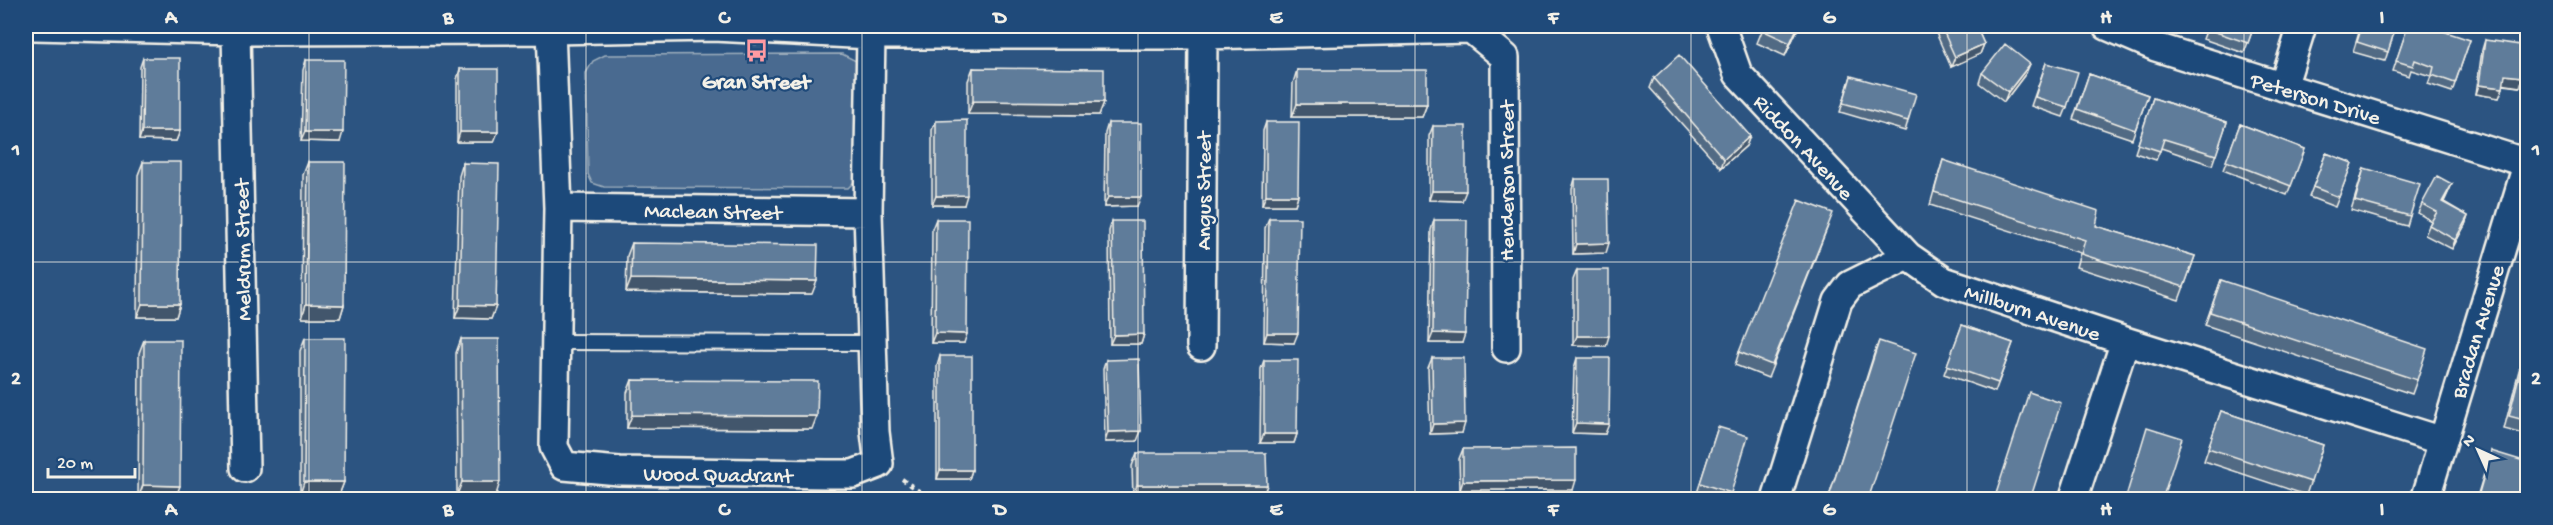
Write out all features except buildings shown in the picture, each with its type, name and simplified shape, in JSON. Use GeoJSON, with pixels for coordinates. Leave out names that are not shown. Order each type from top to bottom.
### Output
{"type":"FeatureCollection","features":[{"type":"Feature","properties":{"kind":"street"},"geometry":{"type":"LineString","coordinates":[[34,26],[236,31],[398,28],[551,30],[714,26],[872,35],[1046,30],[1203,35],[1351,29]]}},
{"type":"Feature","properties":{"kind":"street","name":"Riddon Avenue"},"geometry":{"type":"LineString","coordinates":[[1721,26],[1738,74],[1908,256]]}},
{"type":"Feature","properties":{"kind":"street","name":"Peterson Drive"},"geometry":{"type":"LineString","coordinates":[[2108,26],[2156,47],[2527,163]]}},
{"type":"Feature","properties":{"kind":"street"},"geometry":{"type":"LineString","coordinates":[[2283,87],[2302,26]]}},
{"type":"Feature","properties":{"kind":"street","name":"Henderson Street"},"geometry":{"type":"LineString","coordinates":[[1351,29],[1471,30],[1505,57],[1506,348]]}},
{"type":"Feature","properties":{"kind":"street","name":"Wood Quadrant"},"geometry":{"type":"LineString","coordinates":[[551,30],[558,208],[554,447],[564,466],[619,471],[853,474],[879,464]]}},
{"type":"Feature","properties":{"kind":"street","name":"Meldrum Street"},"geometry":{"type":"LineString","coordinates":[[236,31],[245,468]]}},
{"type":"Feature","properties":{"kind":"street"},"geometry":{"type":"LineString","coordinates":[[872,35],[868,212],[875,432],[879,464]]}},
{"type":"Feature","properties":{"kind":"street","name":"Angus Street"},"geometry":{"type":"LineString","coordinates":[[1201,346],[1203,35]]}},
{"type":"Feature","properties":{"kind":"street","name":"Bradan Avenue"},"geometry":{"type":"LineString","coordinates":[[2425,500],[2527,163]]}},
{"type":"Feature","properties":{"kind":"street","name":"Maclean Street"},"geometry":{"type":"LineString","coordinates":[[558,208],[868,212]]}},
{"type":"Feature","properties":{"kind":"street"},"geometry":{"type":"LineString","coordinates":[[1776,500],[1838,302],[1850,285],[1908,256]]}},
{"type":"Feature","properties":{"kind":"street","name":"Millburn Avenue"},"geometry":{"type":"LineString","coordinates":[[1908,256],[1944,281],[2125,341],[2443,441]]}},
{"type":"Feature","properties":{"kind":"street"},"geometry":{"type":"LineString","coordinates":[[2073,500],[2125,341]]}},
{"type":"Feature","properties":{"kind":"lane"},"geometry":{"type":"LineString","coordinates":[[557,342],[872,343]]}},
{"type":"Feature","properties":{"kind":"path"},"geometry":{"type":"LineString","coordinates":[[879,464],[932,500]]}},
{"type":"Feature","properties":{"kind":"shaded area"},"geometry":{"type":"Polygon","coordinates":[[[842,54],[856,61],[861,68],[860,176],[848,188],[604,187],[592,183],[588,174],[586,73],[593,61],[605,55],[842,54]]]}},
{"type":"Feature","properties":{"kind":"place","name":"Gran Street"},"geometry":{"type":"Point","coordinates":[756,51]}}]}
